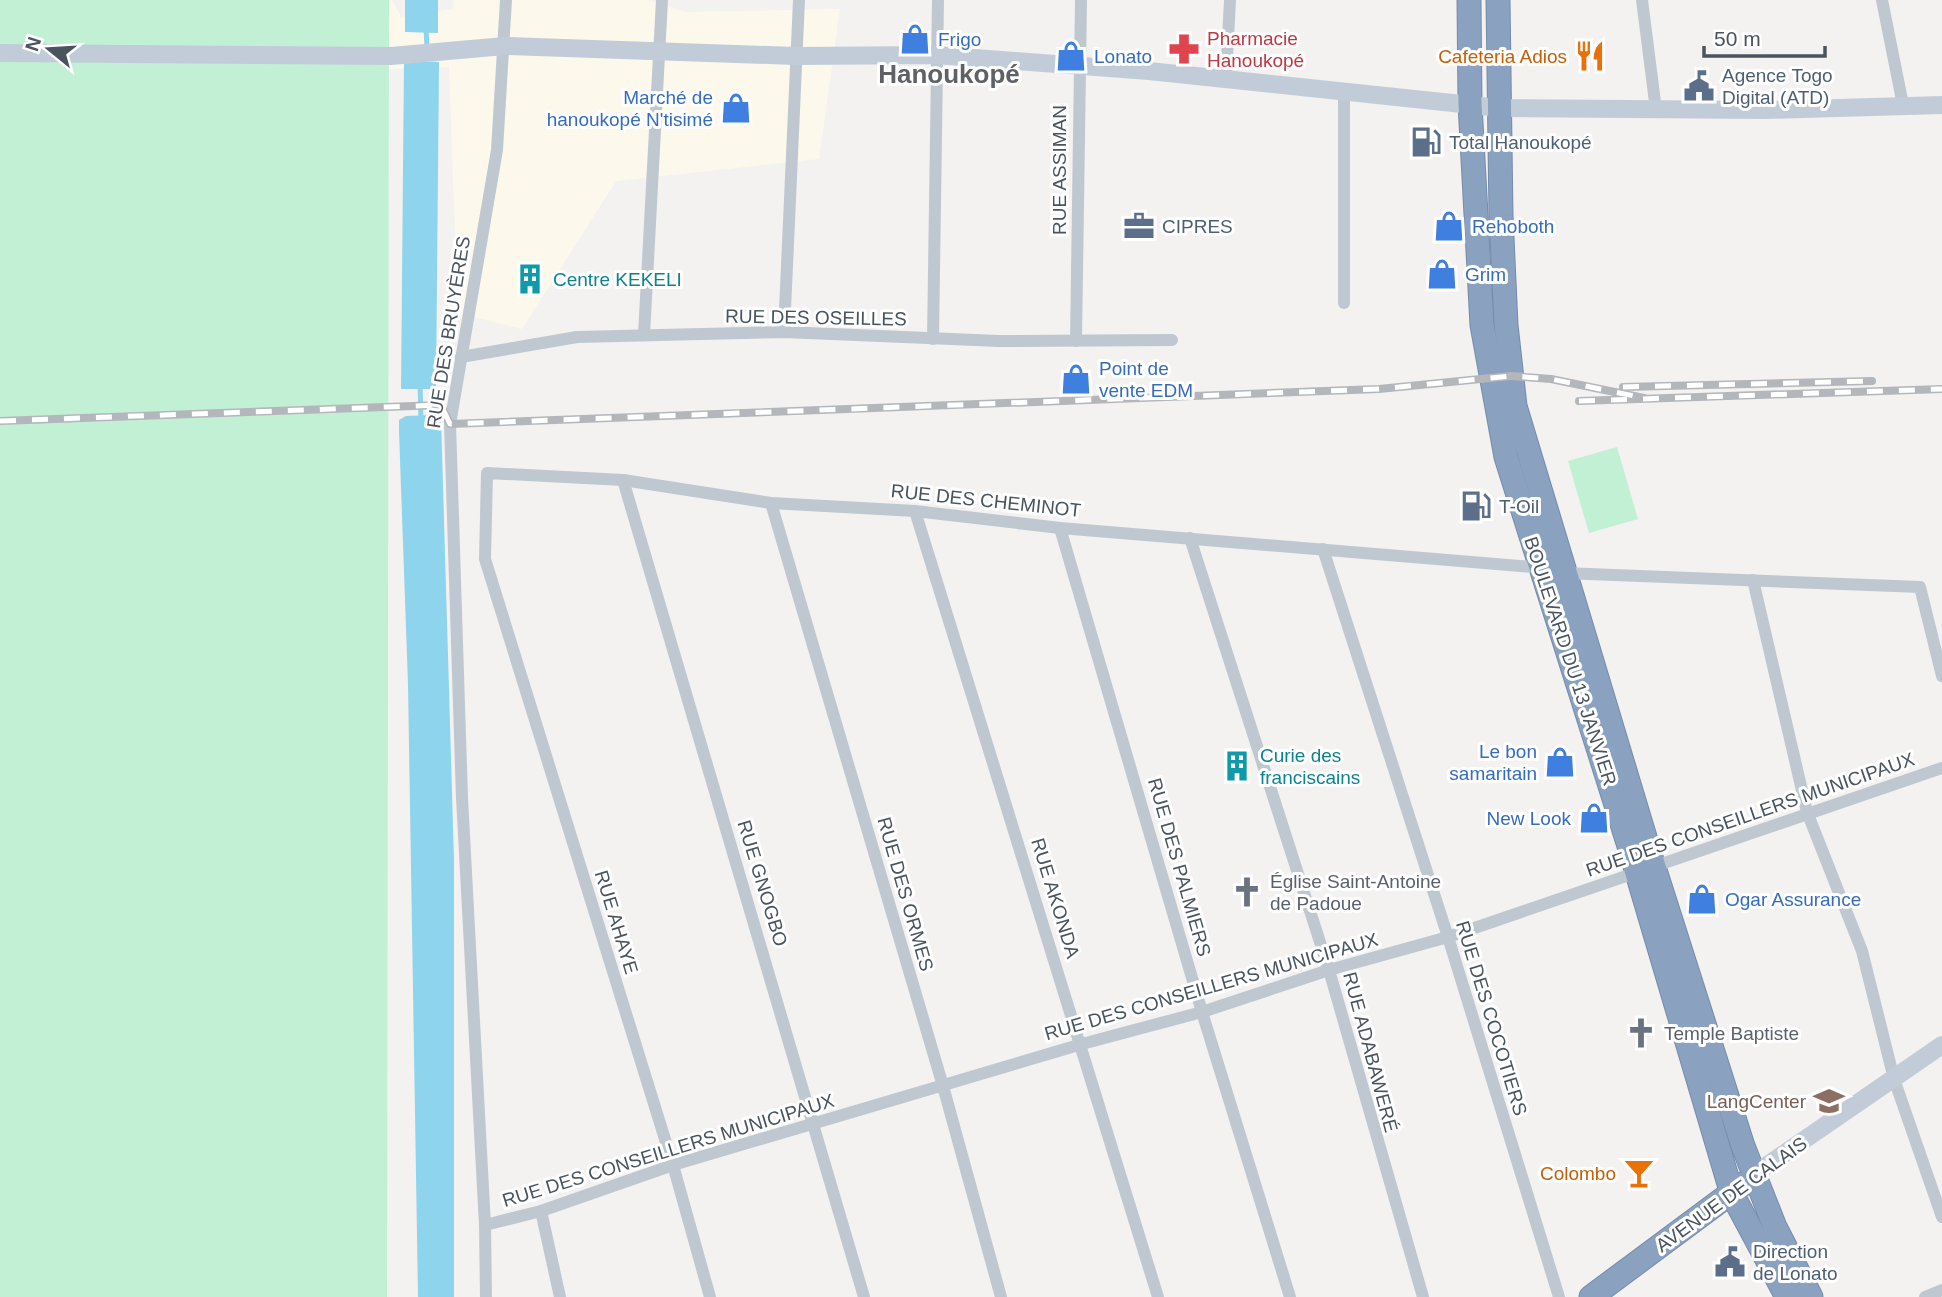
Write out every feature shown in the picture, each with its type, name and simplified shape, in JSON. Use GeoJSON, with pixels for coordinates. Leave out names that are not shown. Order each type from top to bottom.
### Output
{"type":"FeatureCollection","features":[{"type":"Feature","properties":{"kind":"highway","name":"BOULEVARD DU 13 JANVIER"},"geometry":{"type":"LineString","coordinates":[[1469,0],[1470,104],[1482,325],[1506,457],[1540,567],[1753,1175],[1811,1297]]}},
{"type":"Feature","properties":{"kind":"highway","name":"BOULEVARD DU 13 JANVIER"},"geometry":{"type":"LineString","coordinates":[[1499,0],[1502,229],[1511,376],[1516,406],[1566,574],[1732,1194],[1787,1297]]}},
{"type":"Feature","properties":{"kind":"highway","name":"AVENUE DE CALAIS"},"geometry":{"type":"LineString","coordinates":[[1591,1297],[1732,1194],[1753,1175]]}},
{"type":"Feature","properties":{"kind":"street","name":"RUE DES BRUYÈRES"},"geometry":{"type":"LineString","coordinates":[[486,1297],[485,1225],[462,798],[450,424],[497,150],[506,0]]}},
{"type":"Feature","properties":{"kind":"street"},"geometry":{"type":"LineString","coordinates":[[644,335],[662,0]]}},
{"type":"Feature","properties":{"kind":"street"},"geometry":{"type":"LineString","coordinates":[[785,332],[799,0]]}},
{"type":"Feature","properties":{"kind":"street"},"geometry":{"type":"LineString","coordinates":[[933,339],[939,0]]}},
{"type":"Feature","properties":{"kind":"street","name":"RUE ASSIMAN"},"geometry":{"type":"LineString","coordinates":[[1076,341],[1081,0]]}},
{"type":"Feature","properties":{"kind":"street"},"geometry":{"type":"LineString","coordinates":[[1226,78],[1230,0]]}},
{"type":"Feature","properties":{"kind":"street"},"geometry":{"type":"LineString","coordinates":[[1642,0],[1656,110]]}},
{"type":"Feature","properties":{"kind":"street"},"geometry":{"type":"LineString","coordinates":[[1882,0],[1903,105]]}},
{"type":"Feature","properties":{"kind":"street"},"geometry":{"type":"LineString","coordinates":[[0,54],[400,54],[457,52],[505,46],[661,49],[796,56],[936,55],[1226,78],[1500,108],[1656,110],[1942,104]]}},
{"type":"Feature","properties":{"kind":"street"},"geometry":{"type":"LineString","coordinates":[[1344,90],[1344,303]]}},
{"type":"Feature","properties":{"kind":"street","name":"RUE DES OSEILLES"},"geometry":{"type":"LineString","coordinates":[[461,357],[577,337],[644,335],[785,332],[933,339],[1172,340]]}},
{"type":"Feature","properties":{"kind":"street","name":"RUE DES CHEMINOT"},"geometry":{"type":"LineString","coordinates":[[485,559],[487,473],[624,480],[771,503],[915,511],[1060,528],[1540,567],[1566,574],[1920,587],[1942,676]]}},
{"type":"Feature","properties":{"kind":"street","name":"RUE GNOGBO"},"geometry":{"type":"LineString","coordinates":[[624,480],[864,1297]]}},
{"type":"Feature","properties":{"kind":"street","name":"RUE DES ORMES"},"geometry":{"type":"LineString","coordinates":[[771,503],[943,1086],[1001,1297]]}},
{"type":"Feature","properties":{"kind":"street","name":"RUE AKONDA"},"geometry":{"type":"LineString","coordinates":[[915,511],[1082,1044],[1158,1297]]}},
{"type":"Feature","properties":{"kind":"street","name":"RUE DES PALMIERS"},"geometry":{"type":"LineString","coordinates":[[1060,528],[1202,1012],[1290,1297]]}},
{"type":"Feature","properties":{"kind":"street","name":"RUE ADABAWERÉ"},"geometry":{"type":"LineString","coordinates":[[1189,538],[1329,970],[1423,1297]]}},
{"type":"Feature","properties":{"kind":"street","name":"RUE DES COCOTIERS"},"geometry":{"type":"LineString","coordinates":[[1323,550],[1448,937],[1559,1297]]}},
{"type":"Feature","properties":{"kind":"street","name":"RUE AHAYE"},"geometry":{"type":"LineString","coordinates":[[485,559],[673,1166],[710,1297]]}},
{"type":"Feature","properties":{"kind":"street"},"geometry":{"type":"LineString","coordinates":[[1753,580],[1807,812],[1862,951],[1894,1079],[1942,1217]]}},
{"type":"Feature","properties":{"kind":"street","name":"RUE DES CONSEILLERS MUNICIPAUX"},"geometry":{"type":"LineString","coordinates":[[485,1225],[541,1211],[673,1166],[815,1123],[1082,1044],[1202,1012],[1329,970],[1448,937],[1942,768]]}},
{"type":"Feature","properties":{"kind":"street","name":"AVENUE DE CALAIS"},"geometry":{"type":"LineString","coordinates":[[1753,1175],[1942,1045]]}},
{"type":"Feature","properties":{"kind":"street"},"geometry":{"type":"LineString","coordinates":[[541,1211],[560,1297]]}},
{"type":"Feature","properties":{"kind":"street"},"geometry":{"type":"LineString","coordinates":[[1925,1297],[1942,1290]]}},
{"type":"Feature","properties":{"kind":"shaded area","name":"Marché de hanoukopé N'tisimé"},"geometry":{"type":"Polygon","coordinates":[[[0,0],[392,0],[401,17],[453,9],[454,0],[648,0],[685,12],[840,9],[819,159],[616,181],[522,329],[458,313],[449,67],[179,77],[0,0]]]}},
{"type":"Feature","properties":{"kind":"green space"},"geometry":{"type":"Polygon","coordinates":[[[0,0],[389,0],[387,1297],[0,1297],[0,0]]]}},
{"type":"Feature","properties":{"kind":"green space"},"geometry":{"type":"Polygon","coordinates":[[[1617,447],[1638,519],[1589,533],[1568,461],[1617,447]]]}},
{"type":"Feature","properties":{"kind":"water"},"geometry":{"type":"Polygon","coordinates":[[[405,0],[438,0],[438,33],[405,32],[405,0]]]}},
{"type":"Feature","properties":{"kind":"water"},"geometry":{"type":"Polygon","coordinates":[[[404,61],[439,62],[436,389],[401,389],[404,61]]]}},
{"type":"Feature","properties":{"kind":"water"},"geometry":{"type":"Polygon","coordinates":[[[431,415],[441,418],[454,860],[454,1297],[418,1297],[408,684],[399,420],[406,416],[431,415]]]}},
{"type":"Feature","properties":{"kind":"waterway"},"geometry":{"type":"LineString","coordinates":[[426,28],[427,49]]}},
{"type":"Feature","properties":{"kind":"waterway"},"geometry":{"type":"LineString","coordinates":[[420,384],[421,420]]}},
{"type":"Feature","properties":{"kind":"railway"},"geometry":{"type":"LineString","coordinates":[[0,421],[441,405],[450,424],[1379,389],[1511,376],[1551,379],[1644,398]]}},
{"type":"Feature","properties":{"kind":"railway"},"geometry":{"type":"LineString","coordinates":[[1623,387],[1872,381]]}},
{"type":"Feature","properties":{"kind":"railway"},"geometry":{"type":"LineString","coordinates":[[1579,401],[1942,389]]}},
{"type":"Feature","properties":{"kind":"place","name":"Frigo"},"geometry":{"type":"Point","coordinates":[915,39]}},
{"type":"Feature","properties":{"kind":"place","name":"Pharmacie Hanoukopé"},"geometry":{"type":"Point","coordinates":[1184,49]}},
{"type":"Feature","properties":{"kind":"place","name":"Lonato"},"geometry":{"type":"Point","coordinates":[1071,56]}},
{"type":"Feature","properties":{"kind":"place","name":"Cafeteria Adios"},"geometry":{"type":"Point","coordinates":[1590,56]}},
{"type":"Feature","properties":{"kind":"place","name":"Agence Togo Digital (ATD)"},"geometry":{"type":"Point","coordinates":[1699,86]}},
{"type":"Feature","properties":{"kind":"place","name":"Marché de hanoukopé N'tisimé"},"geometry":{"type":"Point","coordinates":[736,108]}},
{"type":"Feature","properties":{"kind":"place","name":"Total Hanoukopé"},"geometry":{"type":"Point","coordinates":[1426,142]}},
{"type":"Feature","properties":{"kind":"place","name":"CIPRES"},"geometry":{"type":"Point","coordinates":[1139,226]}},
{"type":"Feature","properties":{"kind":"place","name":"Rehoboth"},"geometry":{"type":"Point","coordinates":[1449,226]}},
{"type":"Feature","properties":{"kind":"place","name":"Grim"},"geometry":{"type":"Point","coordinates":[1442,274]}},
{"type":"Feature","properties":{"kind":"place","name":"Centre KEKELI"},"geometry":{"type":"Point","coordinates":[530,279]}},
{"type":"Feature","properties":{"kind":"place","name":"Point de vente EDM"},"geometry":{"type":"Point","coordinates":[1076,379]}},
{"type":"Feature","properties":{"kind":"place","name":"T-Oil"},"geometry":{"type":"Point","coordinates":[1476,506]}},
{"type":"Feature","properties":{"kind":"place","name":"Le bon samaritain"},"geometry":{"type":"Point","coordinates":[1560,762]}},
{"type":"Feature","properties":{"kind":"place","name":"Curie des franciscains"},"geometry":{"type":"Point","coordinates":[1237,766]}},
{"type":"Feature","properties":{"kind":"place","name":"New Look"},"geometry":{"type":"Point","coordinates":[1594,818]}},
{"type":"Feature","properties":{"kind":"place","name":"Église Saint-Antoine de Padoue"},"geometry":{"type":"Point","coordinates":[1247,892]}},
{"type":"Feature","properties":{"kind":"place","name":"Ogar Assurance"},"geometry":{"type":"Point","coordinates":[1702,899]}},
{"type":"Feature","properties":{"kind":"place","name":"Temple Baptiste"},"geometry":{"type":"Point","coordinates":[1641,1033]}},
{"type":"Feature","properties":{"kind":"place","name":"LangCenter"},"geometry":{"type":"Point","coordinates":[1829,1101]}},
{"type":"Feature","properties":{"kind":"place","name":"Colombo"},"geometry":{"type":"Point","coordinates":[1639,1173]}},
{"type":"Feature","properties":{"kind":"place","name":"Direction de Lonato"},"geometry":{"type":"Point","coordinates":[1730,1262]}},
{"type":"Feature","properties":{"kind":"district","name":"Hanoukopé"},"geometry":{"type":"Point","coordinates":[949,74]}}]}
